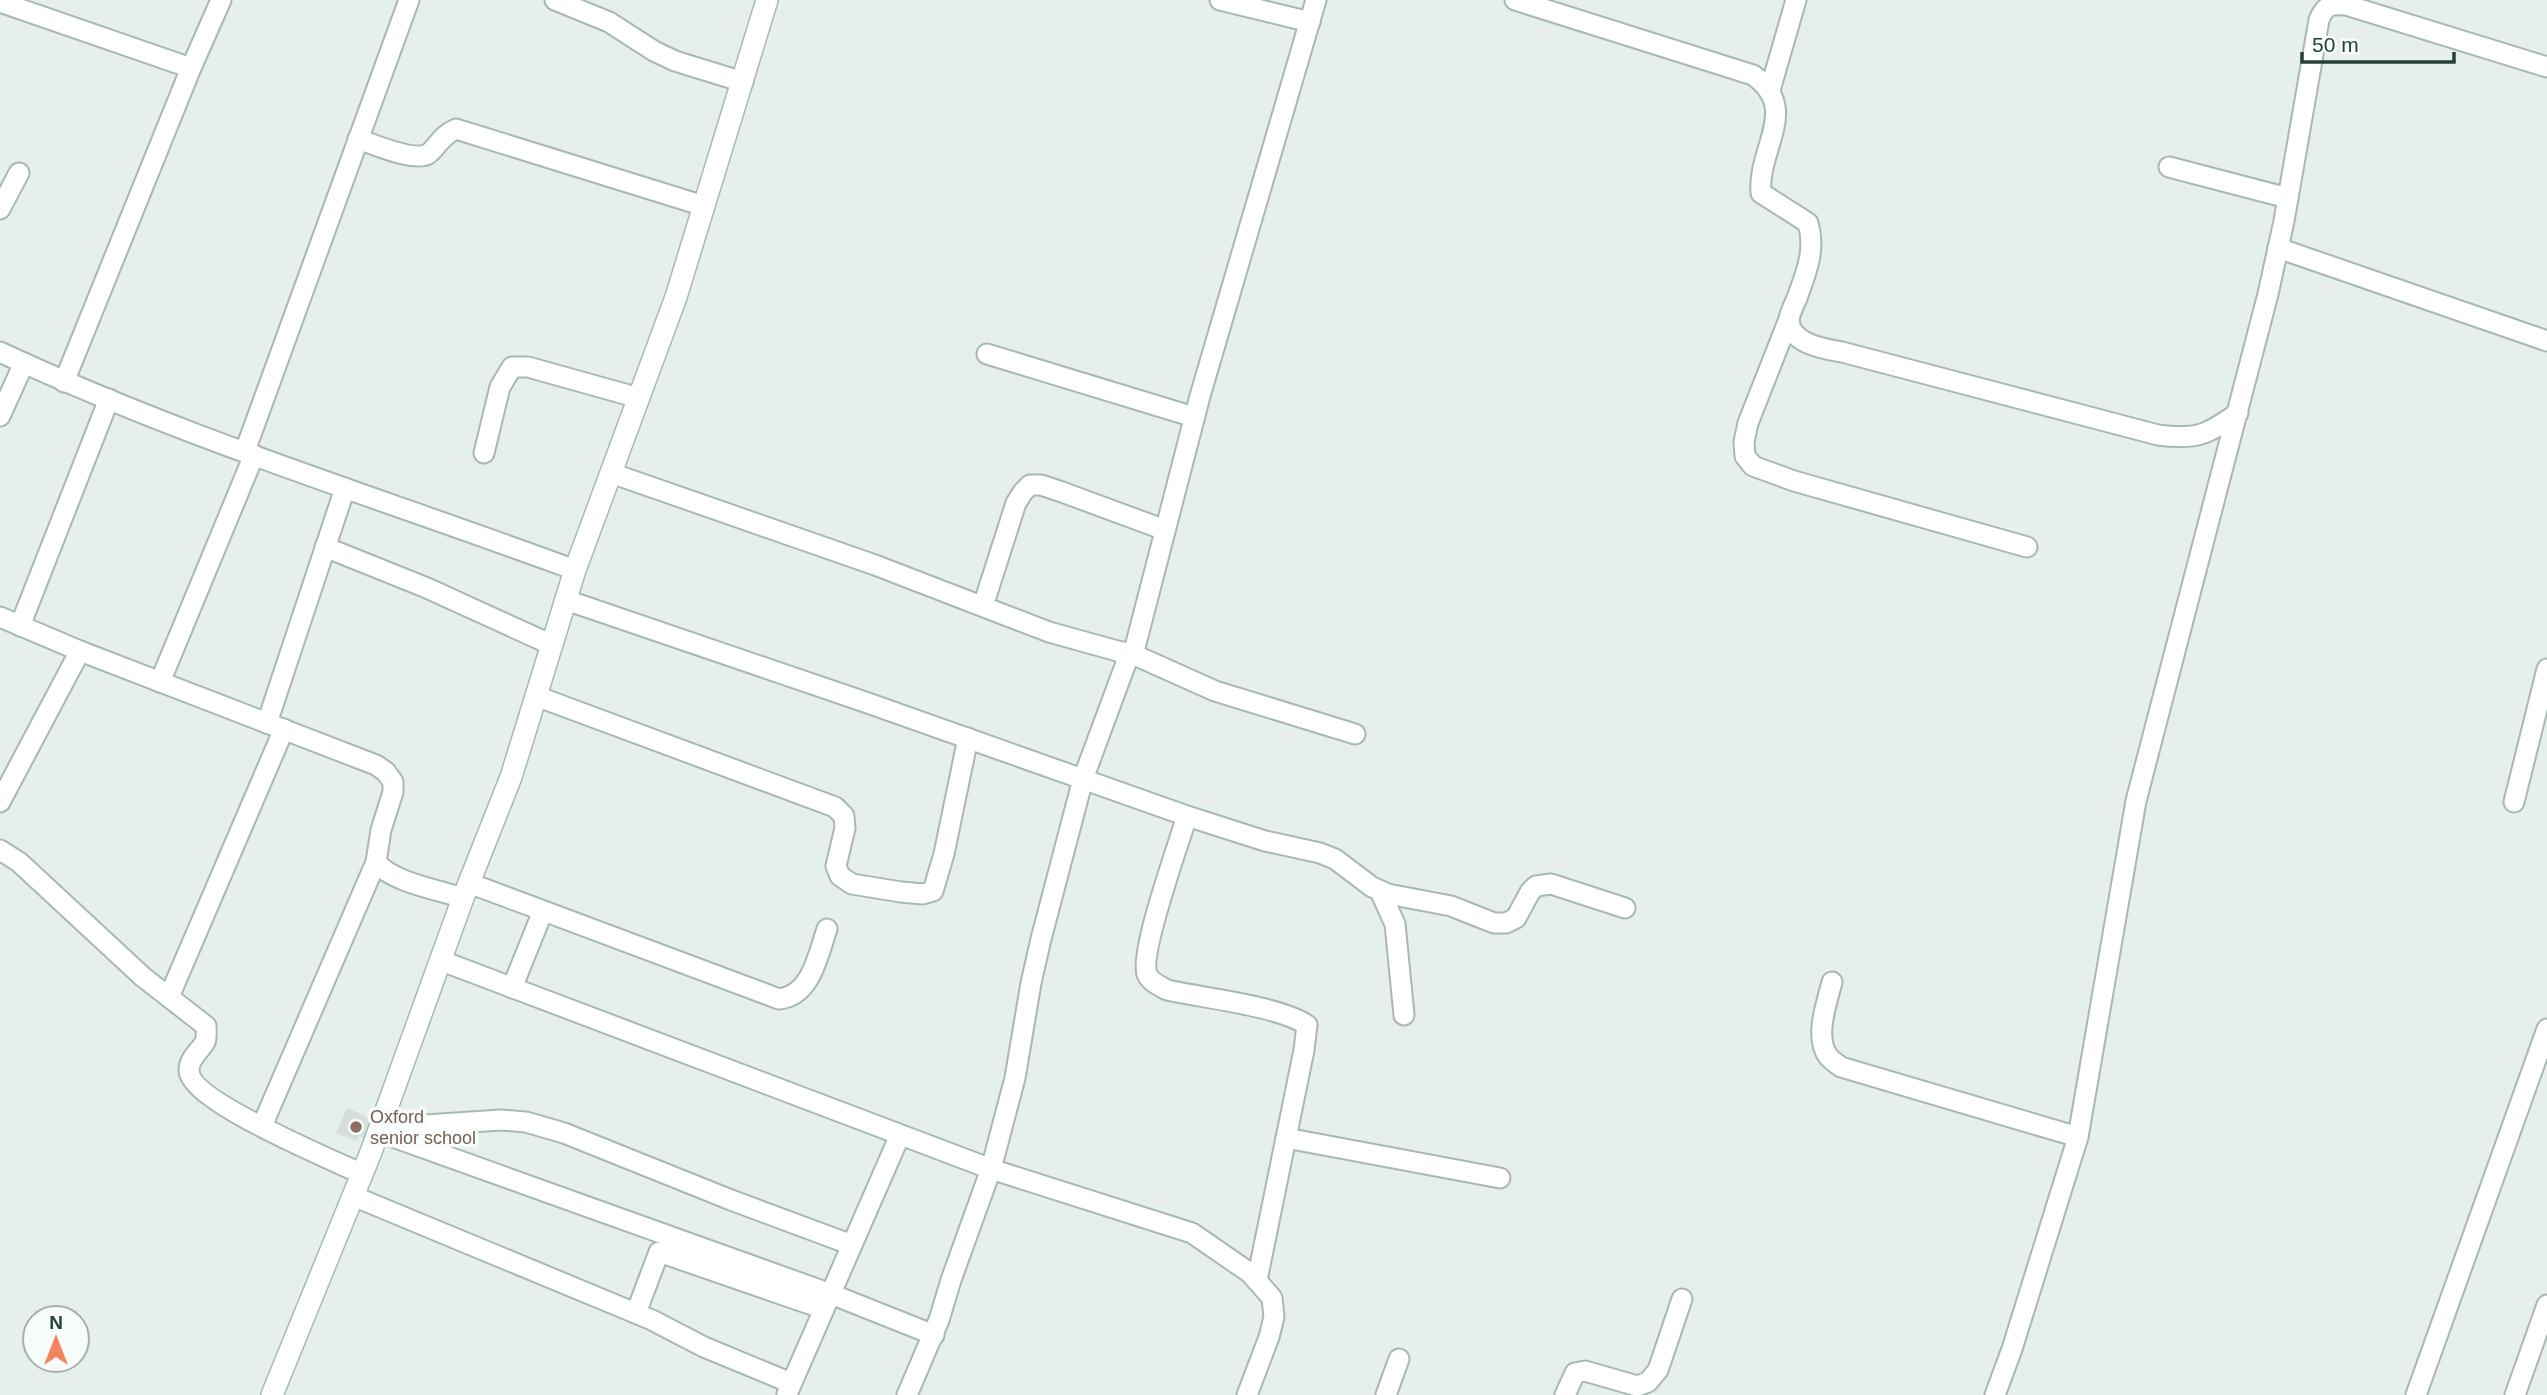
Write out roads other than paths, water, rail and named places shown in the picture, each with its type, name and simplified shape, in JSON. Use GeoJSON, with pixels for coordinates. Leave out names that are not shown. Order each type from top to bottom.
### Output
{"type":"FeatureCollection","features":[{"type":"Feature","properties":{"kind":"street"},"geometry":{"type":"LineString","coordinates":[[64,382],[221,0]]}},
{"type":"Feature","properties":{"kind":"street"},"geometry":{"type":"LineString","coordinates":[[160,682],[250,453],[358,139],[410,0]]}},
{"type":"Feature","properties":{"kind":"street"},"geometry":{"type":"LineString","coordinates":[[555,0],[609,22],[675,61],[743,82]]}},
{"type":"Feature","properties":{"kind":"street"},"geometry":{"type":"LineString","coordinates":[[272,1395],[380,1130],[466,890],[511,777],[576,570],[673,307],[767,0]]}},
{"type":"Feature","properties":{"kind":"street"},"geometry":{"type":"LineString","coordinates":[[1220,0],[1310,22]]}},
{"type":"Feature","properties":{"kind":"street"},"geometry":{"type":"LineString","coordinates":[[907,1395],[934,1335],[991,1169],[1015,1078],[1039,950],[1083,779],[1126,663],[1165,530],[1194,417],[1316,0]]}},
{"type":"Feature","properties":{"kind":"street"},"geometry":{"type":"LineString","coordinates":[[1515,0],[1754,75],[1767,85],[1774,97],[1774,129],[1760,182],[1761,193],[1808,223],[1812,235],[1812,249],[1789,319],[1748,423],[1744,442],[1745,456],[1754,466],[1794,481],[2026,547]]}},
{"type":"Feature","properties":{"kind":"street"},"geometry":{"type":"LineString","coordinates":[[1770,90],[1796,0]]}},
{"type":"Feature","properties":{"kind":"street"},"geometry":{"type":"LineString","coordinates":[[0,2],[191,68]]}},
{"type":"Feature","properties":{"kind":"street"},"geometry":{"type":"LineString","coordinates":[[1995,1395],[2078,1137],[2136,801],[2238,413],[2278,248],[2323,9],[2331,4],[2346,5],[2547,67]]}},
{"type":"Feature","properties":{"kind":"street"},"geometry":{"type":"LineString","coordinates":[[358,139],[416,156],[428,154],[446,134],[456,129],[704,206]]}},
{"type":"Feature","properties":{"kind":"street"},"geometry":{"type":"LineString","coordinates":[[2169,167],[2288,198]]}},
{"type":"Feature","properties":{"kind":"street"},"geometry":{"type":"LineString","coordinates":[[0,209],[19,173]]}},
{"type":"Feature","properties":{"kind":"street"},"geometry":{"type":"LineString","coordinates":[[2278,248],[2547,341]]}},
{"type":"Feature","properties":{"kind":"street"},"geometry":{"type":"LineString","coordinates":[[1789,319],[1791,327],[1801,339],[1817,348],[1842,352],[2158,435],[2179,438],[2203,436],[2238,413]]}},
{"type":"Feature","properties":{"kind":"street"},"geometry":{"type":"LineString","coordinates":[[0,352],[64,382],[250,453],[576,570]]}},
{"type":"Feature","properties":{"kind":"street"},"geometry":{"type":"LineString","coordinates":[[987,354],[1194,417]]}},
{"type":"Feature","properties":{"kind":"street"},"geometry":{"type":"LineString","coordinates":[[0,416],[24,363]]}},
{"type":"Feature","properties":{"kind":"street"},"geometry":{"type":"LineString","coordinates":[[484,453],[500,387],[513,367],[528,367],[639,398]]}},
{"type":"Feature","properties":{"kind":"street"},"geometry":{"type":"LineString","coordinates":[[109,399],[7,624],[376,765],[386,772],[393,782],[376,862],[262,1126]]}},
{"type":"Feature","properties":{"kind":"street"},"geometry":{"type":"LineString","coordinates":[[611,473],[875,565],[1049,632],[1158,664],[1215,691],[1355,734]]}},
{"type":"Feature","properties":{"kind":"street"},"geometry":{"type":"LineString","coordinates":[[983,606],[1016,503],[1030,485],[1041,485],[1062,492],[1165,530]]}},
{"type":"Feature","properties":{"kind":"street"},"geometry":{"type":"LineString","coordinates":[[169,997],[276,726],[325,547],[345,488]]}},
{"type":"Feature","properties":{"kind":"street"},"geometry":{"type":"LineString","coordinates":[[325,547],[427,588],[552,645]]}},
{"type":"Feature","properties":{"kind":"street"},"geometry":{"type":"LineString","coordinates":[[566,600],[968,738],[1187,817],[1265,841],[1328,856],[1380,891],[1412,900],[1451,906],[1494,923],[1506,923],[1516,918],[1536,886],[1551,884],[1625,908]]}},
{"type":"Feature","properties":{"kind":"street"},"geometry":{"type":"LineString","coordinates":[[0,802],[80,651]]}},
{"type":"Feature","properties":{"kind":"street"},"geometry":{"type":"LineString","coordinates":[[2514,802],[2547,669]]}},
{"type":"Feature","properties":{"kind":"street"},"geometry":{"type":"LineString","coordinates":[[536,696],[835,807],[844,816],[845,828],[836,866],[840,876],[852,884],[901,892],[923,894],[933,891],[944,855],[968,738]]}},
{"type":"Feature","properties":{"kind":"street"},"geometry":{"type":"LineString","coordinates":[[1187,817],[1148,945],[1146,973],[1152,982],[1167,990],[1278,1013],[1297,1018],[1307,1025],[1257,1280]]}},
{"type":"Feature","properties":{"kind":"street"},"geometry":{"type":"LineString","coordinates":[[0,850],[19,862],[143,977],[206,1026],[206,1040],[192,1059],[189,1070],[193,1083],[229,1110],[362,1174]]}},
{"type":"Feature","properties":{"kind":"street"},"geometry":{"type":"LineString","coordinates":[[376,862],[382,870],[401,878],[466,890],[543,911],[779,999],[789,998],[804,984],[815,965],[827,929]]}},
{"type":"Feature","properties":{"kind":"street"},"geometry":{"type":"LineString","coordinates":[[1380,891],[1395,924],[1404,1015]]}},
{"type":"Feature","properties":{"kind":"street"},"geometry":{"type":"LineString","coordinates":[[512,988],[543,911]]}},
{"type":"Feature","properties":{"kind":"street"},"geometry":{"type":"LineString","coordinates":[[442,961],[991,1169],[1192,1233],[1226,1254],[1257,1280],[1272,1298],[1274,1317],[1269,1337],[1247,1395]]}},
{"type":"Feature","properties":{"kind":"street"},"geometry":{"type":"LineString","coordinates":[[1832,982],[1823,1038],[1827,1055],[1841,1067],[2078,1137]]}},
{"type":"Feature","properties":{"kind":"street"},"geometry":{"type":"LineString","coordinates":[[2416,1395],[2547,1029]]}},
{"type":"Feature","properties":{"kind":"street"},"geometry":{"type":"LineString","coordinates":[[380,1130],[501,1120],[526,1122],[564,1133],[852,1245]]}},
{"type":"Feature","properties":{"kind":"street"},"geometry":{"type":"LineString","coordinates":[[380,1130],[828,1301]]}},
{"type":"Feature","properties":{"kind":"street"},"geometry":{"type":"LineString","coordinates":[[354,1196],[636,1313],[789,1389],[900,1135]]}},
{"type":"Feature","properties":{"kind":"street"},"geometry":{"type":"LineString","coordinates":[[1286,1138],[1500,1178]]}},
{"type":"Feature","properties":{"kind":"street"},"geometry":{"type":"LineString","coordinates":[[636,1313],[659,1252],[934,1335]]}},
{"type":"Feature","properties":{"kind":"street"},"geometry":{"type":"LineString","coordinates":[[1565,1395],[1575,1373],[1585,1370],[1637,1386],[1648,1382],[1658,1370],[1682,1299]]}},
{"type":"Feature","properties":{"kind":"street"},"geometry":{"type":"LineString","coordinates":[[2515,1395],[2547,1306]]}},
{"type":"Feature","properties":{"kind":"street"},"geometry":{"type":"LineString","coordinates":[[1386,1395],[1399,1359]]}},
{"type":"Feature","properties":{"kind":"place","name":"Oxford senior school"},"geometry":{"type":"Point","coordinates":[356,1127]}}]}
